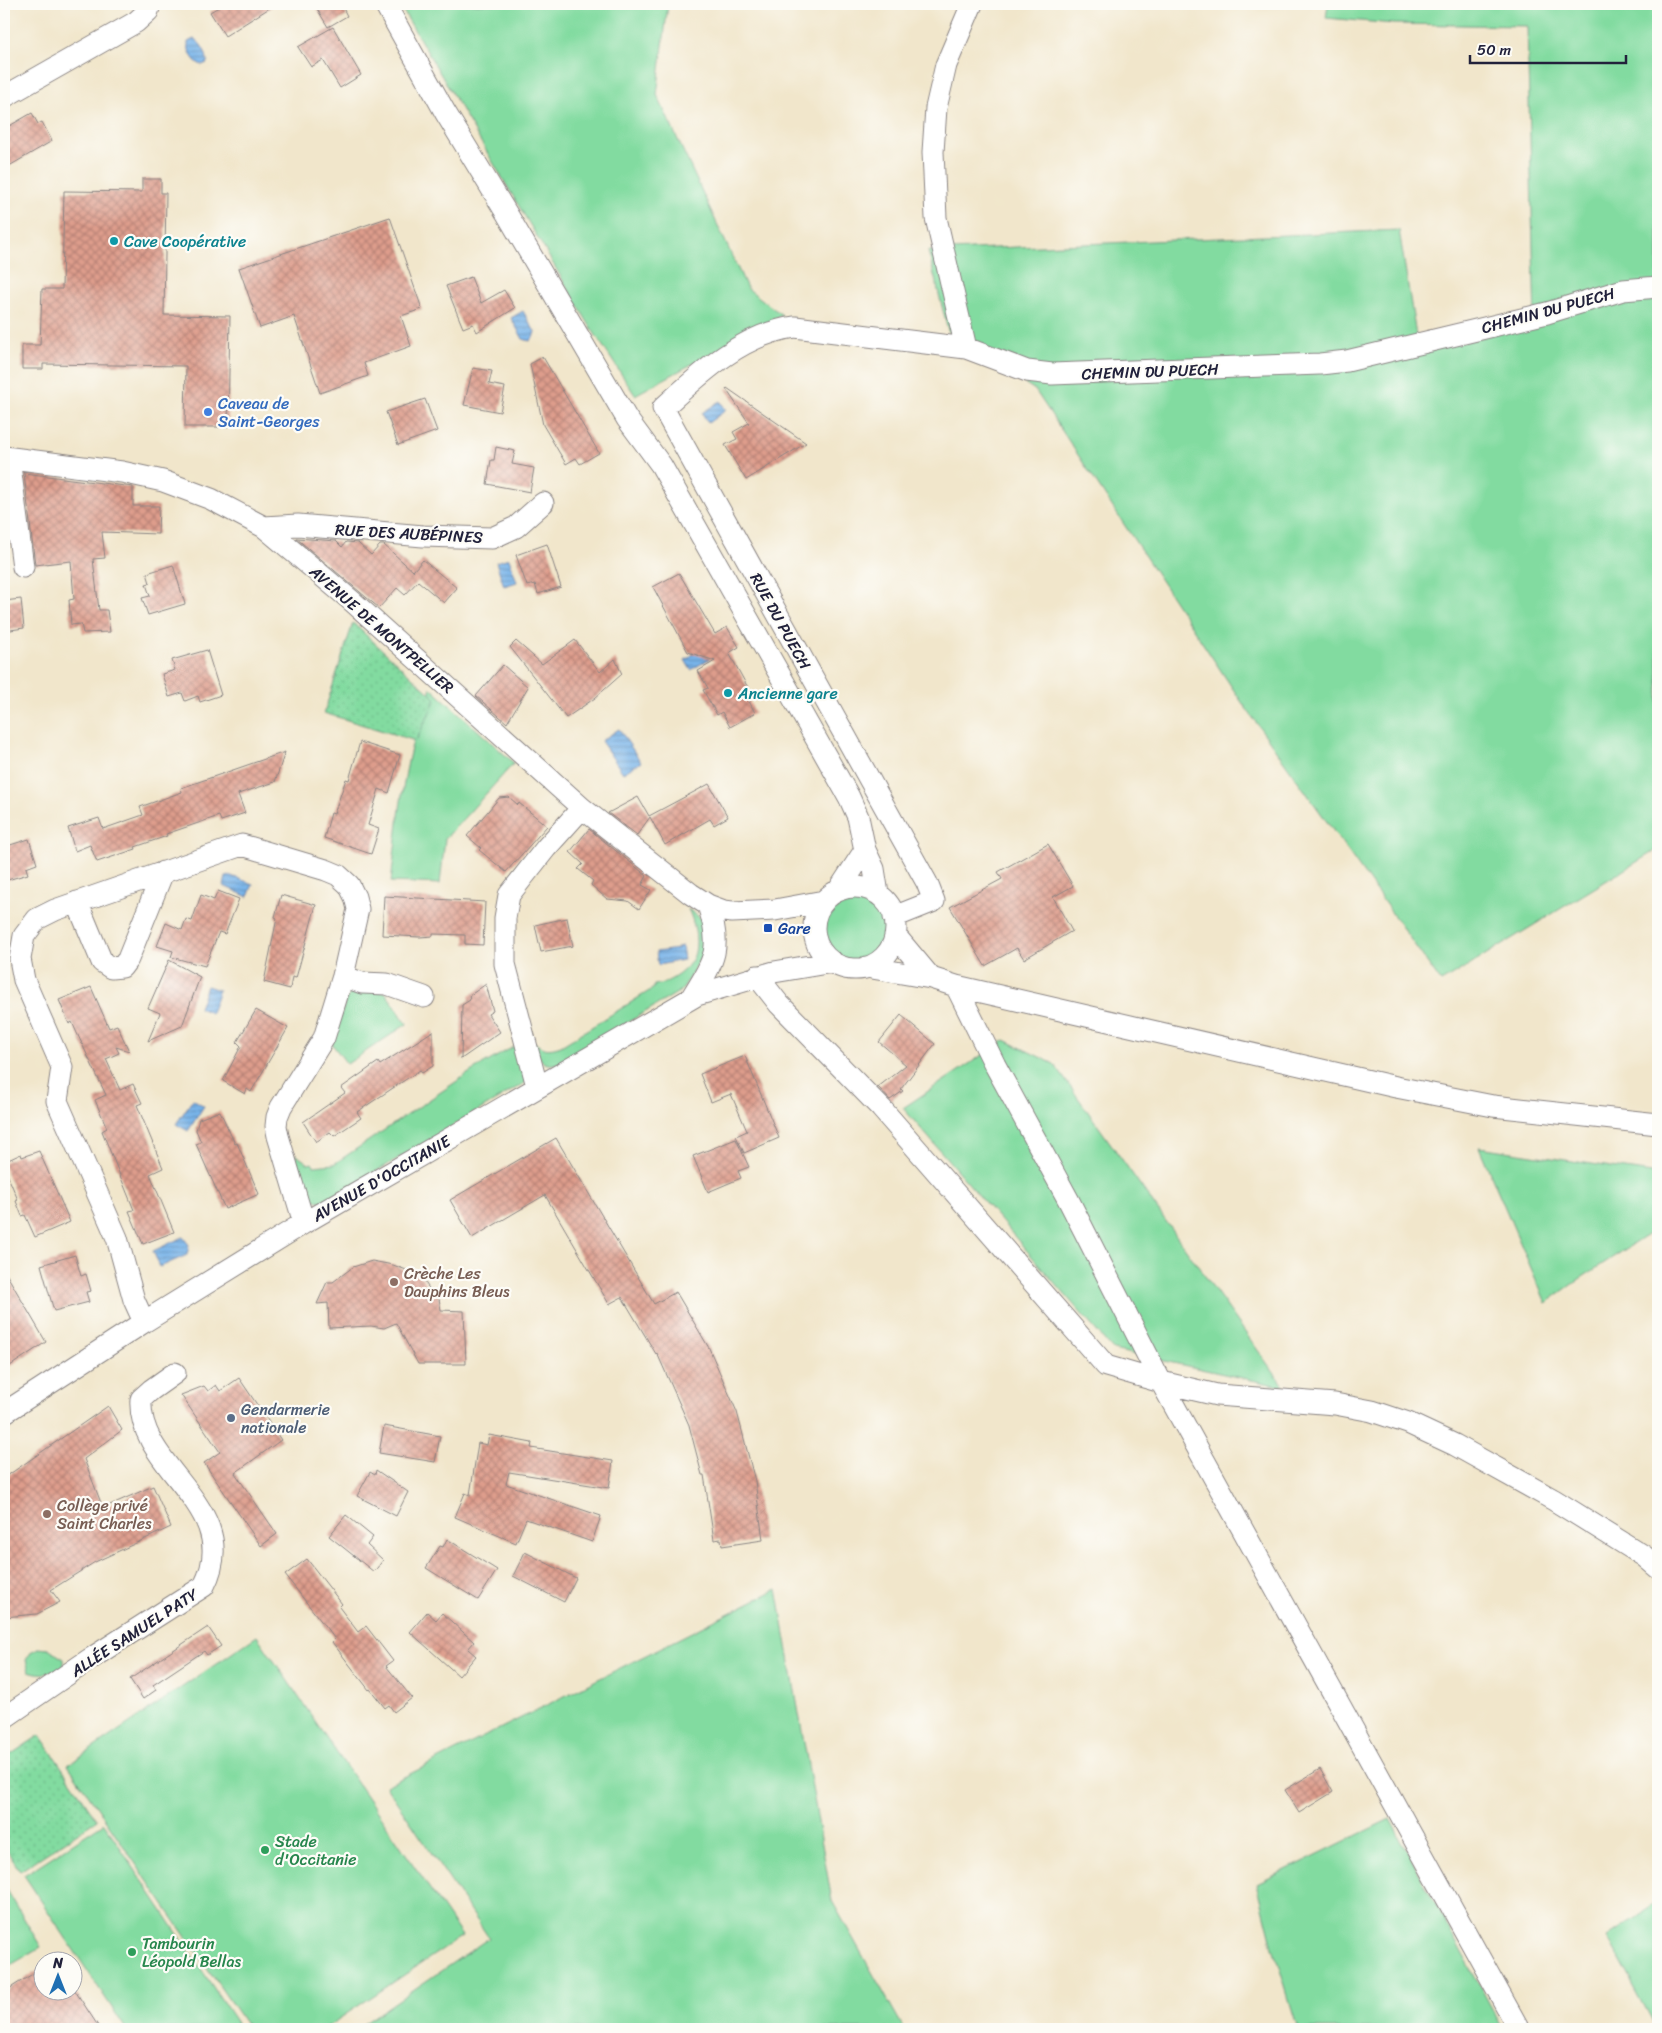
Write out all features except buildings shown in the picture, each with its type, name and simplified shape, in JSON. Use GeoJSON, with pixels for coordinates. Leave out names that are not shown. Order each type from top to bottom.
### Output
{"type":"FeatureCollection","features":[{"type":"Feature","properties":{"kind":"street"},"geometry":{"type":"LineString","coordinates":[[4,97],[136,22],[148,11],[150,4]]}},
{"type":"Feature","properties":{"kind":"street"},"geometry":{"type":"LineString","coordinates":[[384,4],[445,112],[627,419],[666,473],[849,797],[858,817],[865,850],[874,869],[878,894]]}},
{"type":"Feature","properties":{"kind":"street"},"geometry":{"type":"LineString","coordinates":[[966,348],[936,218],[933,152],[936,108],[946,65],[972,4]]}},
{"type":"Feature","properties":{"kind":"street","name":"CHEMIN DU PUECH"},"geometry":{"type":"LineString","coordinates":[[663,408],[686,386],[724,356],[757,336],[780,329],[795,327],[966,348],[1027,372],[1052,374],[1320,364],[1376,354],[1547,313],[1622,290],[1658,287]]}},
{"type":"Feature","properties":{"kind":"street","name":"RUE DU PUECH"},"geometry":{"type":"LineString","coordinates":[[663,408],[927,883],[934,901],[895,926]]}},
{"type":"Feature","properties":{"kind":"street"},"geometry":{"type":"LineString","coordinates":[[6,458],[23,567]]}},
{"type":"Feature","properties":{"kind":"street","name":"AVENUE DE MONTPELLIER"},"geometry":{"type":"LineString","coordinates":[[6,458],[122,472],[163,481],[210,499],[264,528],[353,602],[582,808],[691,894],[708,905],[724,911],[775,910],[831,896]]}},
{"type":"Feature","properties":{"kind":"street","name":"RUE DES AUBÉPINES"},"geometry":{"type":"LineString","coordinates":[[264,528],[298,525],[423,536],[492,538],[516,527],[543,503]]}},
{"type":"Feature","properties":{"kind":"street"},"geometry":{"type":"LineString","coordinates":[[537,1086],[505,964],[504,943],[507,904],[515,885],[582,808]]}},
{"type":"Feature","properties":{"kind":"street"},"geometry":{"type":"LineString","coordinates":[[144,1322],[134,1300],[117,1238],[57,1100],[62,1067],[24,980],[20,959],[24,936],[36,920],[55,910],[242,845],[338,875],[349,885],[358,909],[343,976],[324,1038],[281,1107],[277,1117],[278,1136],[304,1223]]}},
{"type":"Feature","properties":{"kind":"street"},"geometry":{"type":"LineString","coordinates":[[865,850],[831,896],[818,910],[816,934],[823,954],[833,962],[849,968],[866,967],[931,978],[956,986],[1396,1087],[1493,1106],[1658,1124]]}},
{"type":"Feature","properties":{"kind":"street"},"geometry":{"type":"LineString","coordinates":[[78,902],[102,962],[110,968],[122,967],[128,959],[162,872]]}},
{"type":"Feature","properties":{"kind":"street"},"geometry":{"type":"LineString","coordinates":[[831,896],[849,888],[861,888],[878,894],[888,904],[895,926],[931,978]]}},
{"type":"Feature","properties":{"kind":"street"},"geometry":{"type":"LineString","coordinates":[[690,998],[711,966],[715,952],[715,929],[708,905]]}},
{"type":"Feature","properties":{"kind":"street","name":"AVENUE DE MONTPELLIER"},"geometry":{"type":"LineString","coordinates":[[775,910],[816,934]]}},
{"type":"Feature","properties":{"kind":"street"},"geometry":{"type":"LineString","coordinates":[[866,967],[885,955],[890,949],[895,926]]}},
{"type":"Feature","properties":{"kind":"street","name":"AVENUE D'OCCITANIE"},"geometry":{"type":"LineString","coordinates":[[765,974],[816,934]]}},
{"type":"Feature","properties":{"kind":"street","name":"AVENUE D'OCCITANIE"},"geometry":{"type":"LineString","coordinates":[[4,1413],[144,1322],[304,1223],[690,998],[719,987],[765,974],[833,962]]}},
{"type":"Feature","properties":{"kind":"street"},"geometry":{"type":"LineString","coordinates":[[765,974],[779,1004],[881,1108],[1106,1366],[1161,1382],[1217,1395],[1335,1404],[1372,1411],[1408,1423],[1455,1445],[1554,1500],[1644,1556],[1658,1568]]}},
{"type":"Feature","properties":{"kind":"street"},"geometry":{"type":"LineString","coordinates":[[343,976],[362,983],[386,984],[424,997]]}},
{"type":"Feature","properties":{"kind":"street"},"geometry":{"type":"LineString","coordinates":[[956,986],[995,1065],[1069,1201],[1161,1382],[1520,2029]]}},
{"type":"Feature","properties":{"kind":"street","name":"ALLÉE SAMUEL PATY"},"geometry":{"type":"LineString","coordinates":[[4,1718],[90,1659],[204,1586],[210,1574],[213,1556],[212,1540],[207,1519],[145,1432],[140,1412],[141,1399],[175,1373]]}},
{"type":"Feature","properties":{"kind":"green space"},"geometry":{"type":"Polygon","coordinates":[[[399,4],[668,4],[657,95],[747,288],[782,315],[635,395],[593,331],[399,4]]]}},
{"type":"Feature","properties":{"kind":"green space"},"geometry":{"type":"Polygon","coordinates":[[[1328,4],[1658,4],[1658,849],[1441,982],[1241,701],[1035,390],[949,334],[928,251],[1399,230],[1419,354],[1535,323],[1527,26],[1394,24],[1326,18],[1328,4]]]}},
{"type":"Feature","properties":{"kind":"green space"},"geometry":{"type":"Polygon","coordinates":[[[353,623],[436,699],[416,741],[324,713],[353,623]]]}},
{"type":"Feature","properties":{"kind":"green space"},"geometry":{"type":"Polygon","coordinates":[[[431,688],[514,763],[445,839],[440,884],[391,882],[409,757],[431,688]]]}},
{"type":"Feature","properties":{"kind":"green space"},"geometry":{"type":"Polygon","coordinates":[[[848,895],[862,895],[874,900],[883,909],[888,921],[886,941],[879,952],[862,961],[848,961],[836,956],[827,947],[822,935],[822,921],[827,909],[836,900],[848,895]]]}},
{"type":"Feature","properties":{"kind":"green space"},"geometry":{"type":"Polygon","coordinates":[[[688,909],[706,922],[706,949],[682,990],[560,1063],[544,1063],[537,1053],[534,1042],[540,1047],[553,1048],[561,1046],[654,988],[654,985],[666,982],[685,969],[693,958],[696,947],[695,930],[688,909]]]}},
{"type":"Feature","properties":{"kind":"green space"},"geometry":{"type":"Polygon","coordinates":[[[363,990],[385,992],[407,1024],[347,1064],[332,1044],[346,999],[352,992],[363,990]]]}},
{"type":"Feature","properties":{"kind":"green space"},"geometry":{"type":"Polygon","coordinates":[[[1005,1040],[1054,1064],[1284,1387],[1113,1350],[903,1108],[1005,1040]]]}},
{"type":"Feature","properties":{"kind":"green space"},"geometry":{"type":"Polygon","coordinates":[[[518,1044],[528,1081],[325,1202],[314,1200],[306,1195],[295,1154],[314,1166],[334,1164],[472,1071],[518,1044]]]}},
{"type":"Feature","properties":{"kind":"green space"},"geometry":{"type":"Polygon","coordinates":[[[1479,1147],[1658,1174],[1658,1228],[1546,1303],[1479,1147]]]}},
{"type":"Feature","properties":{"kind":"green space"},"geometry":{"type":"Polygon","coordinates":[[[777,1589],[832,1901],[904,2029],[356,2029],[489,1938],[386,1786],[777,1589]]]}},
{"type":"Feature","properties":{"kind":"green space","name":"Stade d'Occitanie"},"geometry":{"type":"Polygon","coordinates":[[[257,1636],[462,1936],[324,2029],[249,2029],[68,1765],[257,1636]]]}},
{"type":"Feature","properties":{"kind":"green space"},"geometry":{"type":"Polygon","coordinates":[[[39,1648],[48,1649],[64,1659],[64,1667],[47,1673],[29,1671],[26,1660],[32,1651],[39,1648]]]}},
{"type":"Feature","properties":{"kind":"green space"},"geometry":{"type":"Polygon","coordinates":[[[40,1735],[97,1820],[20,1871],[4,1846],[4,1759],[40,1735]]]}},
{"type":"Feature","properties":{"kind":"green space"},"geometry":{"type":"Polygon","coordinates":[[[1390,1819],[1503,2029],[1298,2029],[1273,1947],[1257,1884],[1390,1819]]]}},
{"type":"Feature","properties":{"kind":"green space","name":"Tambourin Léopold Bellas"},"geometry":{"type":"Polygon","coordinates":[[[104,1823],[241,2029],[126,2029],[82,1963],[82,1950],[74,1950],[24,1875],[104,1823]]]}},
{"type":"Feature","properties":{"kind":"green space"},"geometry":{"type":"Polygon","coordinates":[[[4,1885],[41,1947],[32,1950],[32,1952],[4,1969],[4,1885]]]}},
{"type":"Feature","properties":{"kind":"green space"},"geometry":{"type":"Polygon","coordinates":[[[1658,1902],[1658,2029],[1657,2029],[1607,1937],[1658,1902]]]}},
{"type":"Feature","properties":{"kind":"water"},"geometry":{"type":"Polygon","coordinates":[[[194,39],[204,49],[207,63],[199,64],[192,56],[188,42],[194,39]]]}},
{"type":"Feature","properties":{"kind":"water"},"geometry":{"type":"Polygon","coordinates":[[[523,311],[535,332],[530,341],[523,339],[511,318],[523,311]]]}},
{"type":"Feature","properties":{"kind":"water"},"geometry":{"type":"Polygon","coordinates":[[[720,401],[726,410],[708,423],[702,413],[720,401]]]}},
{"type":"Feature","properties":{"kind":"water"},"geometry":{"type":"Polygon","coordinates":[[[509,558],[517,582],[504,586],[496,562],[509,558]]]}},
{"type":"Feature","properties":{"kind":"water"},"geometry":{"type":"Polygon","coordinates":[[[702,648],[714,656],[691,670],[685,660],[702,648]]]}},
{"type":"Feature","properties":{"kind":"water"},"geometry":{"type":"Polygon","coordinates":[[[619,729],[641,762],[623,773],[601,741],[619,729]]]}},
{"type":"Feature","properties":{"kind":"water"},"geometry":{"type":"Polygon","coordinates":[[[231,876],[253,884],[248,897],[224,886],[226,877],[231,876]]]}},
{"type":"Feature","properties":{"kind":"water"},"geometry":{"type":"Polygon","coordinates":[[[682,946],[684,960],[658,965],[656,952],[678,949],[678,947],[682,946]]]}},
{"type":"Feature","properties":{"kind":"water"},"geometry":{"type":"Polygon","coordinates":[[[207,986],[219,990],[211,1013],[199,1008],[207,986]]]}},
{"type":"Feature","properties":{"kind":"water"},"geometry":{"type":"Polygon","coordinates":[[[193,1099],[204,1106],[188,1131],[176,1124],[193,1099]]]}},
{"type":"Feature","properties":{"kind":"water"},"geometry":{"type":"Polygon","coordinates":[[[183,1237],[189,1245],[187,1255],[160,1267],[153,1251],[183,1237]]]}},
{"type":"Feature","properties":{"kind":"place","name":"Cave Coopérative"},"geometry":{"type":"Point","coordinates":[114,241]}},
{"type":"Feature","properties":{"kind":"place","name":"Caveau de Saint-Georges"},"geometry":{"type":"Point","coordinates":[208,412]}},
{"type":"Feature","properties":{"kind":"place","name":"Ancienne gare"},"geometry":{"type":"Point","coordinates":[728,693]}},
{"type":"Feature","properties":{"kind":"place","name":"Gare"},"geometry":{"type":"Point","coordinates":[768,928]}},
{"type":"Feature","properties":{"kind":"place","name":"Crèche Les Dauphins Bleus"},"geometry":{"type":"Point","coordinates":[394,1282]}},
{"type":"Feature","properties":{"kind":"place","name":"Gendarmerie nationale"},"geometry":{"type":"Point","coordinates":[231,1418]}},
{"type":"Feature","properties":{"kind":"place","name":"Collège privé Saint Charles"},"geometry":{"type":"Point","coordinates":[47,1514]}},
{"type":"Feature","properties":{"kind":"place","name":"Stade d'Occitanie"},"geometry":{"type":"Point","coordinates":[265,1850]}},
{"type":"Feature","properties":{"kind":"place","name":"Tambourin Léopold Bellas"},"geometry":{"type":"Point","coordinates":[132,1952]}}]}
